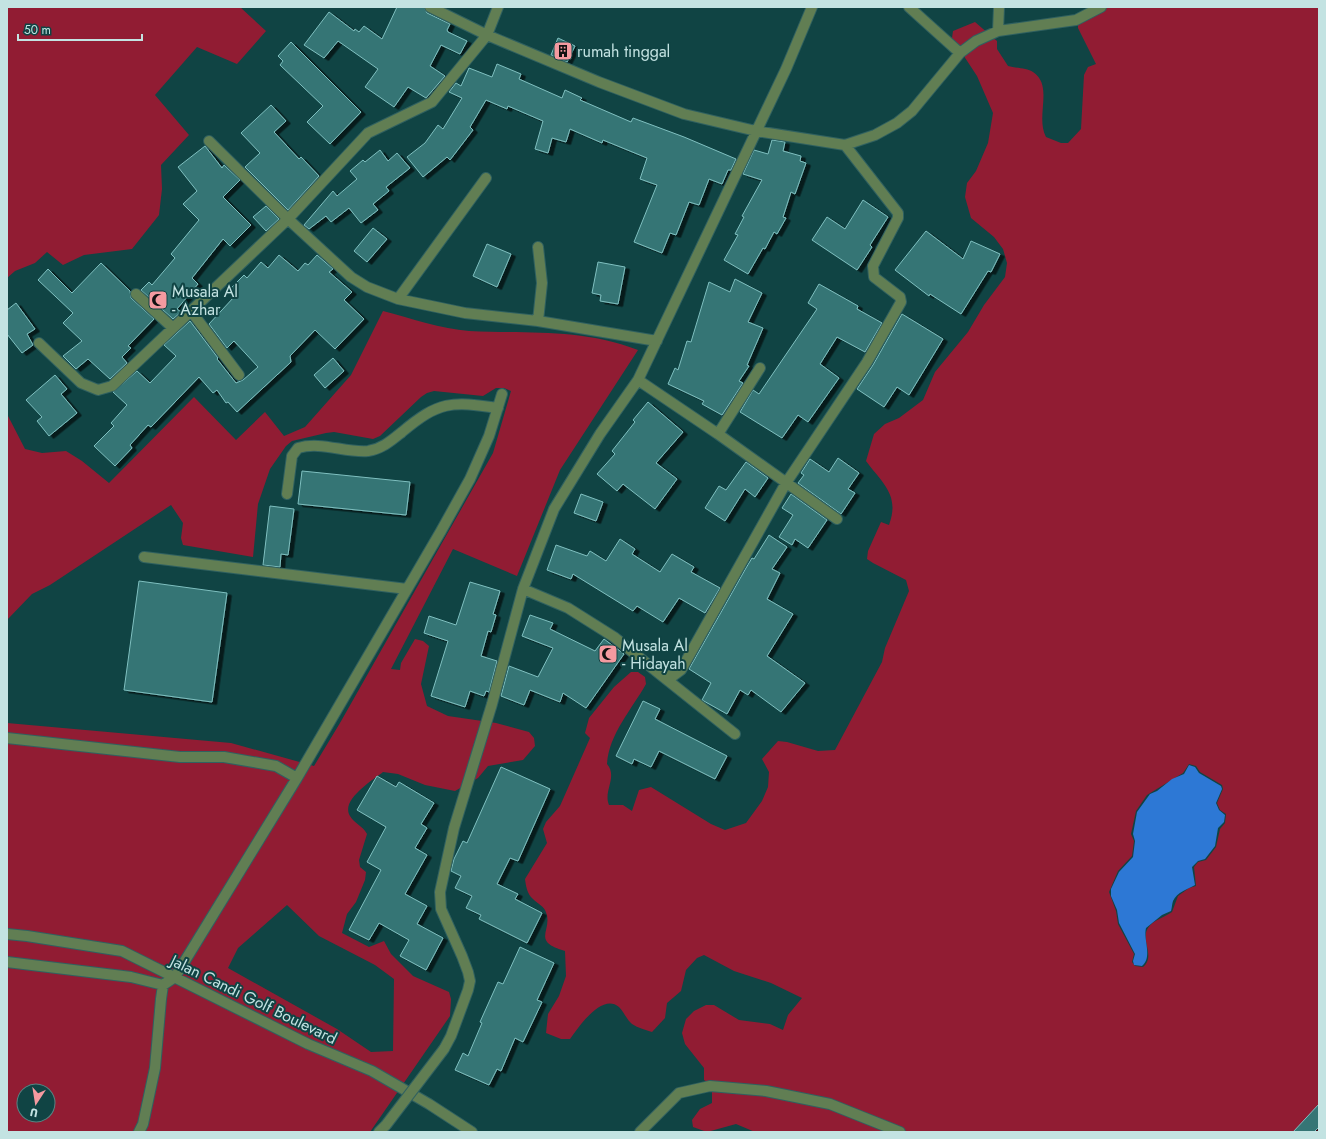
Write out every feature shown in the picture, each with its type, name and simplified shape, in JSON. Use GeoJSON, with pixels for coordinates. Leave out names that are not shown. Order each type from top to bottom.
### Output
{"type":"FeatureCollection","features":[{"type":"Feature","properties":{"kind":"street"},"geometry":{"type":"LineString","coordinates":[[430,7],[487,35],[599,82],[684,114],[756,131],[845,145],[875,135],[897,123],[912,111],[960,53],[976,41],[998,31],[1076,20],[1101,7]]}},
{"type":"Feature","properties":{"kind":"street"},"geometry":{"type":"LineString","coordinates":[[39,343],[81,383],[98,390],[106,390],[112,386],[288,219],[368,133],[432,102],[487,35],[498,7]]}},
{"type":"Feature","properties":{"kind":"street"},"geometry":{"type":"LineString","coordinates":[[382,1128],[444,1049],[451,1036],[468,990],[470,981],[466,967],[441,909],[440,892],[454,828],[492,704],[523,589],[554,509],[600,434],[638,380],[786,69],[812,7]]}},
{"type":"Feature","properties":{"kind":"street"},"geometry":{"type":"LineString","coordinates":[[909,7],[960,53]]}},
{"type":"Feature","properties":{"kind":"street"},"geometry":{"type":"LineString","coordinates":[[998,31],[999,7]]}},
{"type":"Feature","properties":{"kind":"street"},"geometry":{"type":"LineString","coordinates":[[209,141],[288,219],[351,277],[367,287],[398,299],[465,313],[538,321],[657,341]]}},
{"type":"Feature","properties":{"kind":"street"},"geometry":{"type":"LineString","coordinates":[[661,675],[673,676],[681,670],[786,483],[866,362],[901,302],[900,297],[872,274],[873,266],[898,218],[898,213],[845,145]]}},
{"type":"Feature","properties":{"kind":"street"},"geometry":{"type":"LineString","coordinates":[[398,299],[486,178]]}},
{"type":"Feature","properties":{"kind":"street"},"geometry":{"type":"LineString","coordinates":[[538,247],[542,283],[538,321]]}},
{"type":"Feature","properties":{"kind":"street"},"geometry":{"type":"LineString","coordinates":[[136,294],[173,328]]}},
{"type":"Feature","properties":{"kind":"street"},"geometry":{"type":"LineString","coordinates":[[191,311],[239,375]]}},
{"type":"Feature","properties":{"kind":"street"},"geometry":{"type":"LineString","coordinates":[[718,434],[760,368]]}},
{"type":"Feature","properties":{"kind":"street"},"geometry":{"type":"LineString","coordinates":[[638,380],[718,434],[837,520]]}},
{"type":"Feature","properties":{"kind":"street"},"geometry":{"type":"LineString","coordinates":[[139,1132],[143,1124],[155,1068],[160,999],[163,985],[175,977],[297,778],[407,589],[470,479],[489,436],[502,394]]}},
{"type":"Feature","properties":{"kind":"street"},"geometry":{"type":"LineString","coordinates":[[287,494],[292,456],[298,448],[313,446],[367,451],[378,448],[391,441],[428,412],[440,407],[456,404],[474,404],[498,408]]}},
{"type":"Feature","properties":{"kind":"street"},"geometry":{"type":"LineString","coordinates":[[144,557],[407,589]]}},
{"type":"Feature","properties":{"kind":"street"},"geometry":{"type":"LineString","coordinates":[[523,589],[568,608],[608,632],[735,734]]}},
{"type":"Feature","properties":{"kind":"street"},"geometry":{"type":"LineString","coordinates":[[7,738],[166,755],[224,758],[276,766],[297,778]]}},
{"type":"Feature","properties":{"kind":"street","name":"Jalan Candi Golf Boulevard"},"geometry":{"type":"LineString","coordinates":[[7,934],[122,951],[308,1044],[372,1071],[429,1104],[472,1132]]}},
{"type":"Feature","properties":{"kind":"street"},"geometry":{"type":"LineString","coordinates":[[7,962],[131,977],[163,985]]}},
{"type":"Feature","properties":{"kind":"street"},"geometry":{"type":"LineString","coordinates":[[640,1132],[679,1093],[710,1086],[766,1091],[830,1104],[900,1132]]}},
{"type":"Feature","properties":{"kind":"shaded area"},"geometry":{"type":"Polygon","coordinates":[[[7,7],[240,7],[266,31],[237,64],[197,47],[155,95],[189,135],[161,165],[162,189],[159,215],[132,249],[84,255],[63,265],[47,252],[35,263],[15,271],[7,278],[7,7]]]}},
{"type":"Feature","properties":{"kind":"shaded area"},"geometry":{"type":"Polygon","coordinates":[[[1106,7],[1319,7],[1319,1132],[755,1132],[736,1124],[707,1132],[693,1127],[692,1120],[700,1109],[712,1103],[712,1085],[704,1080],[704,1068],[685,1044],[682,1033],[686,1019],[694,1011],[706,1005],[714,1005],[739,1020],[770,1024],[783,1030],[788,1015],[802,998],[771,983],[734,971],[704,955],[697,958],[686,970],[681,991],[667,1003],[665,1018],[652,1032],[632,1024],[619,1007],[612,1004],[605,1004],[591,1013],[570,1039],[561,1039],[546,1033],[548,1014],[559,996],[566,976],[565,951],[554,947],[545,939],[547,917],[545,910],[529,895],[525,879],[547,843],[543,829],[546,822],[560,806],[590,738],[585,733],[589,718],[614,687],[631,672],[638,672],[645,677],[646,684],[622,722],[612,742],[607,764],[611,774],[608,795],[609,805],[623,805],[632,811],[639,790],[651,787],[711,824],[725,830],[746,823],[762,801],[768,787],[769,772],[762,759],[778,741],[787,742],[818,751],[835,750],[882,662],[885,648],[909,591],[906,580],[867,559],[868,551],[881,522],[889,525],[892,515],[891,498],[888,490],[866,461],[874,434],[885,424],[899,418],[923,400],[935,372],[968,332],[984,305],[1005,277],[1007,263],[1003,249],[994,237],[971,218],[965,197],[967,183],[976,171],[988,143],[993,113],[977,76],[952,38],[953,31],[975,22],[997,41],[997,49],[1008,66],[1033,72],[1039,78],[1042,85],[1042,120],[1046,137],[1061,143],[1068,143],[1081,129],[1084,75],[1088,67],[1096,64],[1078,28],[1078,22],[1106,7]],[[1189,764],[1183,773],[1147,795],[1136,811],[1131,834],[1134,841],[1132,856],[1118,871],[1109,892],[1116,911],[1118,924],[1134,954],[1132,962],[1135,966],[1143,967],[1147,963],[1148,953],[1146,933],[1148,928],[1156,921],[1172,912],[1178,896],[1189,888],[1196,886],[1194,867],[1198,862],[1206,860],[1216,847],[1220,829],[1225,823],[1226,814],[1220,810],[1217,803],[1223,789],[1222,785],[1200,772],[1196,766],[1189,764]]]}},
{"type":"Feature","properties":{"kind":"shaded area"},"geometry":{"type":"Polygon","coordinates":[[[383,311],[437,326],[459,330],[575,335],[617,343],[638,350],[560,470],[517,576],[453,549],[391,669],[400,670],[401,663],[415,639],[423,641],[429,646],[421,684],[427,706],[448,716],[496,723],[529,732],[534,738],[535,746],[523,760],[488,766],[478,778],[455,791],[425,785],[398,774],[383,772],[353,797],[348,810],[350,816],[367,834],[359,860],[360,867],[366,872],[365,880],[356,902],[347,914],[342,933],[369,947],[384,941],[391,954],[413,976],[449,992],[451,999],[450,1016],[370,1132],[7,1132],[7,723],[231,743],[314,766],[340,723],[493,453],[511,391],[504,388],[496,388],[483,396],[434,391],[421,397],[380,436],[373,439],[334,432],[292,441],[286,446],[270,469],[258,504],[253,557],[183,545],[181,538],[183,523],[171,505],[50,585],[32,594],[7,620],[7,414],[25,449],[42,453],[66,451],[82,461],[109,483],[194,397],[236,440],[265,412],[284,436],[305,427],[351,375],[383,311]],[[287,905],[238,948],[228,968],[337,1029],[371,1052],[393,1051],[394,979],[375,965],[319,936],[287,905]]]}},
{"type":"Feature","properties":{"kind":"water"},"geometry":{"type":"Polygon","coordinates":[[[1189,765],[1195,767],[1199,773],[1221,786],[1222,789],[1216,803],[1219,810],[1225,815],[1224,822],[1218,828],[1215,846],[1205,859],[1198,861],[1192,867],[1195,885],[1177,895],[1173,901],[1171,911],[1162,915],[1146,928],[1147,958],[1142,966],[1134,965],[1133,961],[1135,954],[1119,923],[1117,910],[1111,896],[1111,889],[1119,872],[1133,857],[1135,841],[1133,834],[1137,812],[1150,794],[1157,791],[1172,779],[1184,774],[1189,765]]]}},
{"type":"Feature","properties":{"kind":"building"},"geometry":{"type":"Polygon","coordinates":[[[397,7],[424,7],[427,13],[450,24],[447,30],[448,32],[467,41],[460,54],[441,45],[430,66],[445,76],[426,98],[408,87],[394,107],[365,87],[378,69],[338,41],[324,58],[304,45],[329,12],[354,31],[355,29],[359,32],[364,26],[382,39],[397,7]]]}},
{"type":"Feature","properties":{"kind":"building","name":"rumah tinggal"},"geometry":{"type":"Polygon","coordinates":[[[558,38],[575,46],[567,62],[551,55],[558,38]]]}},
{"type":"Feature","properties":{"kind":"building"},"geometry":{"type":"Polygon","coordinates":[[[291,42],[361,112],[330,144],[307,122],[323,106],[280,65],[283,61],[278,56],[291,42]]]}},
{"type":"Feature","properties":{"kind":"building"},"geometry":{"type":"Polygon","coordinates":[[[497,64],[521,74],[519,79],[562,98],[565,90],[582,98],[580,100],[631,122],[633,118],[684,137],[736,159],[731,170],[728,170],[722,184],[709,179],[699,205],[689,202],[676,235],[670,233],[662,253],[634,242],[657,185],[640,179],[647,158],[603,140],[602,143],[570,129],[566,142],[552,138],[548,153],[535,149],[543,121],[508,106],[507,109],[486,100],[470,127],[473,130],[450,160],[447,157],[423,177],[407,157],[425,143],[438,125],[443,129],[462,98],[449,92],[456,83],[461,86],[469,68],[492,77],[497,64]]]}},
{"type":"Feature","properties":{"kind":"building"},"geometry":{"type":"Polygon","coordinates":[[[271,105],[286,121],[274,132],[299,159],[301,157],[319,176],[288,210],[245,167],[260,153],[241,133],[271,105]]]}},
{"type":"Feature","properties":{"kind":"building"},"geometry":{"type":"Polygon","coordinates":[[[772,140],[785,142],[783,151],[801,156],[800,161],[806,163],[795,194],[791,192],[783,217],[786,218],[777,234],[774,232],[765,249],[763,248],[748,274],[724,260],[738,235],[735,234],[744,217],[742,216],[762,180],[743,174],[754,150],[768,154],[772,140]]]}},
{"type":"Feature","properties":{"kind":"building"},"geometry":{"type":"Polygon","coordinates":[[[205,146],[222,168],[224,165],[240,180],[223,197],[251,225],[230,246],[223,239],[192,278],[198,284],[177,309],[181,312],[173,319],[141,290],[149,282],[152,285],[175,258],[171,254],[199,220],[183,204],[197,191],[178,167],[205,146]]]}},
{"type":"Feature","properties":{"kind":"building"},"geometry":{"type":"Polygon","coordinates":[[[380,150],[388,161],[397,153],[410,168],[386,187],[389,191],[373,204],[378,210],[361,223],[349,208],[331,222],[326,216],[309,229],[304,225],[333,191],[337,196],[357,179],[350,171],[363,160],[365,162],[380,150]]]}},
{"type":"Feature","properties":{"kind":"building"},"geometry":{"type":"Polygon","coordinates":[[[863,200],[888,217],[870,245],[872,247],[857,270],[812,240],[827,217],[845,229],[863,200]]]}},
{"type":"Feature","properties":{"kind":"building"},"geometry":{"type":"Polygon","coordinates":[[[266,206],[279,219],[266,231],[253,217],[266,206]]]}},
{"type":"Feature","properties":{"kind":"building"},"geometry":{"type":"Polygon","coordinates":[[[373,228],[387,239],[367,262],[354,251],[373,228]]]}},
{"type":"Feature","properties":{"kind":"building"},"geometry":{"type":"Polygon","coordinates":[[[926,231],[963,259],[971,241],[1000,254],[991,272],[988,271],[961,314],[930,294],[929,296],[895,270],[926,231]]]}},
{"type":"Feature","properties":{"kind":"building"},"geometry":{"type":"Polygon","coordinates":[[[487,244],[511,254],[497,287],[473,276],[487,244]]]}},
{"type":"Feature","properties":{"kind":"building"},"geometry":{"type":"Polygon","coordinates":[[[279,255],[298,271],[305,263],[308,265],[317,255],[333,269],[329,272],[352,292],[344,300],[364,319],[335,349],[315,330],[290,356],[291,362],[237,412],[228,402],[226,403],[217,390],[213,393],[199,377],[151,427],[148,425],[130,445],[132,448],[115,466],[94,446],[114,426],[111,423],[127,405],[113,392],[137,371],[150,383],[176,356],[164,345],[190,321],[236,383],[243,380],[258,367],[234,341],[227,348],[209,324],[234,297],[228,291],[244,275],[247,278],[261,262],[268,268],[279,255]]]}},
{"type":"Feature","properties":{"kind":"building"},"geometry":{"type":"Polygon","coordinates":[[[598,262],[625,267],[618,304],[600,301],[601,295],[592,293],[598,262]]]}},
{"type":"Feature","properties":{"kind":"building"},"geometry":{"type":"Polygon","coordinates":[[[101,263],[130,291],[131,298],[154,319],[128,346],[131,348],[122,357],[127,363],[110,379],[88,359],[76,369],[63,356],[82,341],[63,323],[73,313],[38,280],[48,269],[72,293],[101,263]]]}},
{"type":"Feature","properties":{"kind":"building"},"geometry":{"type":"Polygon","coordinates":[[[735,279],[762,293],[748,322],[763,328],[747,365],[749,366],[739,381],[743,383],[722,415],[702,404],[704,401],[668,384],[675,368],[678,370],[687,341],[691,342],[709,282],[730,292],[735,279]]]}},
{"type":"Feature","properties":{"kind":"building"},"geometry":{"type":"Polygon","coordinates":[[[819,284],[858,306],[857,309],[882,323],[865,352],[837,337],[820,364],[839,378],[808,422],[798,415],[782,438],[740,412],[753,390],[759,394],[817,309],[808,303],[819,284]]]}},
{"type":"Feature","properties":{"kind":"building"},"geometry":{"type":"Polygon","coordinates":[[[16,303],[35,329],[27,334],[33,345],[22,353],[7,334],[7,310],[16,303]]]}},
{"type":"Feature","properties":{"kind":"building"},"geometry":{"type":"Polygon","coordinates":[[[902,314],[943,339],[909,395],[897,387],[884,407],[857,389],[873,365],[902,314]]]}},
{"type":"Feature","properties":{"kind":"building"},"geometry":{"type":"Polygon","coordinates":[[[333,358],[344,371],[325,388],[314,375],[333,358]]]}},
{"type":"Feature","properties":{"kind":"building"},"geometry":{"type":"Polygon","coordinates":[[[55,375],[67,389],[61,394],[77,413],[49,436],[37,421],[42,417],[26,400],[55,375]]]}},
{"type":"Feature","properties":{"kind":"building"},"geometry":{"type":"Polygon","coordinates":[[[648,402],[683,432],[656,463],[677,479],[655,509],[623,484],[617,491],[597,474],[615,454],[612,451],[635,422],[633,420],[648,402]]]}},
{"type":"Feature","properties":{"kind":"building"},"geometry":{"type":"Polygon","coordinates":[[[838,458],[859,473],[848,489],[855,493],[841,514],[798,483],[804,475],[801,473],[810,459],[829,472],[838,458]]]}},
{"type":"Feature","properties":{"kind":"building"},"geometry":{"type":"Polygon","coordinates":[[[746,462],[768,478],[755,497],[745,489],[725,521],[705,508],[719,486],[726,490],[746,462]]]}},
{"type":"Feature","properties":{"kind":"building"},"geometry":{"type":"Polygon","coordinates":[[[302,471],[410,482],[406,515],[298,504],[302,471]]]}},
{"type":"Feature","properties":{"kind":"building"},"geometry":{"type":"Polygon","coordinates":[[[581,494],[603,502],[596,521],[574,513],[581,494]]]}},
{"type":"Feature","properties":{"kind":"building"},"geometry":{"type":"Polygon","coordinates":[[[791,494],[827,520],[808,548],[795,539],[792,545],[779,537],[793,515],[782,508],[791,494]]]}},
{"type":"Feature","properties":{"kind":"building"},"geometry":{"type":"Polygon","coordinates":[[[270,506],[294,509],[288,555],[281,554],[280,567],[263,565],[270,506]]]}},
{"type":"Feature","properties":{"kind":"building"},"geometry":{"type":"Polygon","coordinates":[[[769,535],[787,547],[772,569],[780,573],[767,599],[793,614],[767,656],[805,683],[781,712],[751,690],[748,695],[740,690],[727,714],[702,700],[711,683],[689,669],[746,568],[752,558],[754,559],[769,535]]]}},
{"type":"Feature","properties":{"kind":"building"},"geometry":{"type":"Polygon","coordinates":[[[620,539],[635,549],[632,554],[660,572],[672,554],[694,567],[691,572],[720,588],[705,613],[679,598],[663,622],[637,606],[633,611],[573,574],[571,579],[547,570],[556,545],[587,556],[590,551],[606,561],[620,539]]]}},
{"type":"Feature","properties":{"kind":"building"},"geometry":{"type":"Polygon","coordinates":[[[139,581],[227,593],[212,702],[124,690],[139,581]]]}},
{"type":"Feature","properties":{"kind":"building"},"geometry":{"type":"Polygon","coordinates":[[[470,582],[500,591],[493,614],[496,615],[491,632],[488,631],[481,656],[497,661],[489,692],[486,691],[484,696],[470,691],[465,707],[431,696],[448,641],[424,633],[429,616],[456,625],[470,582]]]}},
{"type":"Feature","properties":{"kind":"building"},"geometry":{"type":"Polygon","coordinates":[[[530,615],[553,623],[550,629],[595,651],[604,639],[624,654],[586,708],[563,693],[560,702],[530,690],[524,705],[501,696],[509,666],[538,677],[553,648],[522,636],[530,615]]]}},
{"type":"Feature","properties":{"kind":"building"},"geometry":{"type":"Polygon","coordinates":[[[643,701],[660,709],[655,719],[727,756],[715,779],[659,751],[651,767],[634,759],[632,764],[616,756],[643,701]]]}},
{"type":"Feature","properties":{"kind":"building"},"geometry":{"type":"Polygon","coordinates":[[[501,767],[550,789],[518,861],[510,858],[497,884],[518,894],[515,899],[542,913],[527,943],[479,919],[481,915],[466,908],[472,896],[455,888],[461,876],[451,871],[454,859],[463,841],[467,843],[501,767]]]}},
{"type":"Feature","properties":{"kind":"building"},"geometry":{"type":"Polygon","coordinates":[[[377,776],[396,787],[399,782],[434,803],[421,824],[427,828],[415,848],[427,855],[405,894],[427,906],[417,924],[443,938],[426,970],[400,956],[409,940],[379,923],[369,940],[349,930],[381,870],[367,862],[386,827],[357,810],[377,776]]]}},
{"type":"Feature","properties":{"kind":"building"},"geometry":{"type":"Polygon","coordinates":[[[520,947],[554,963],[537,1000],[542,1002],[523,1042],[515,1038],[501,1071],[497,1069],[489,1085],[455,1070],[463,1053],[468,1056],[482,1023],[480,1022],[498,982],[503,984],[520,947]]]}},
{"type":"Feature","properties":{"kind":"building"},"geometry":{"type":"Polygon","coordinates":[[[1319,1104],[1319,1127],[1314,1132],[1293,1132],[1319,1104]]]}},
{"type":"Feature","properties":{"kind":"place","name":"rumah tinggal"},"geometry":{"type":"Point","coordinates":[563,51]}},
{"type":"Feature","properties":{"kind":"place","name":"Musala Al - Azhar"},"geometry":{"type":"Point","coordinates":[158,300]}},
{"type":"Feature","properties":{"kind":"place","name":"Musala Al - Hidayah"},"geometry":{"type":"Point","coordinates":[608,654]}}]}
